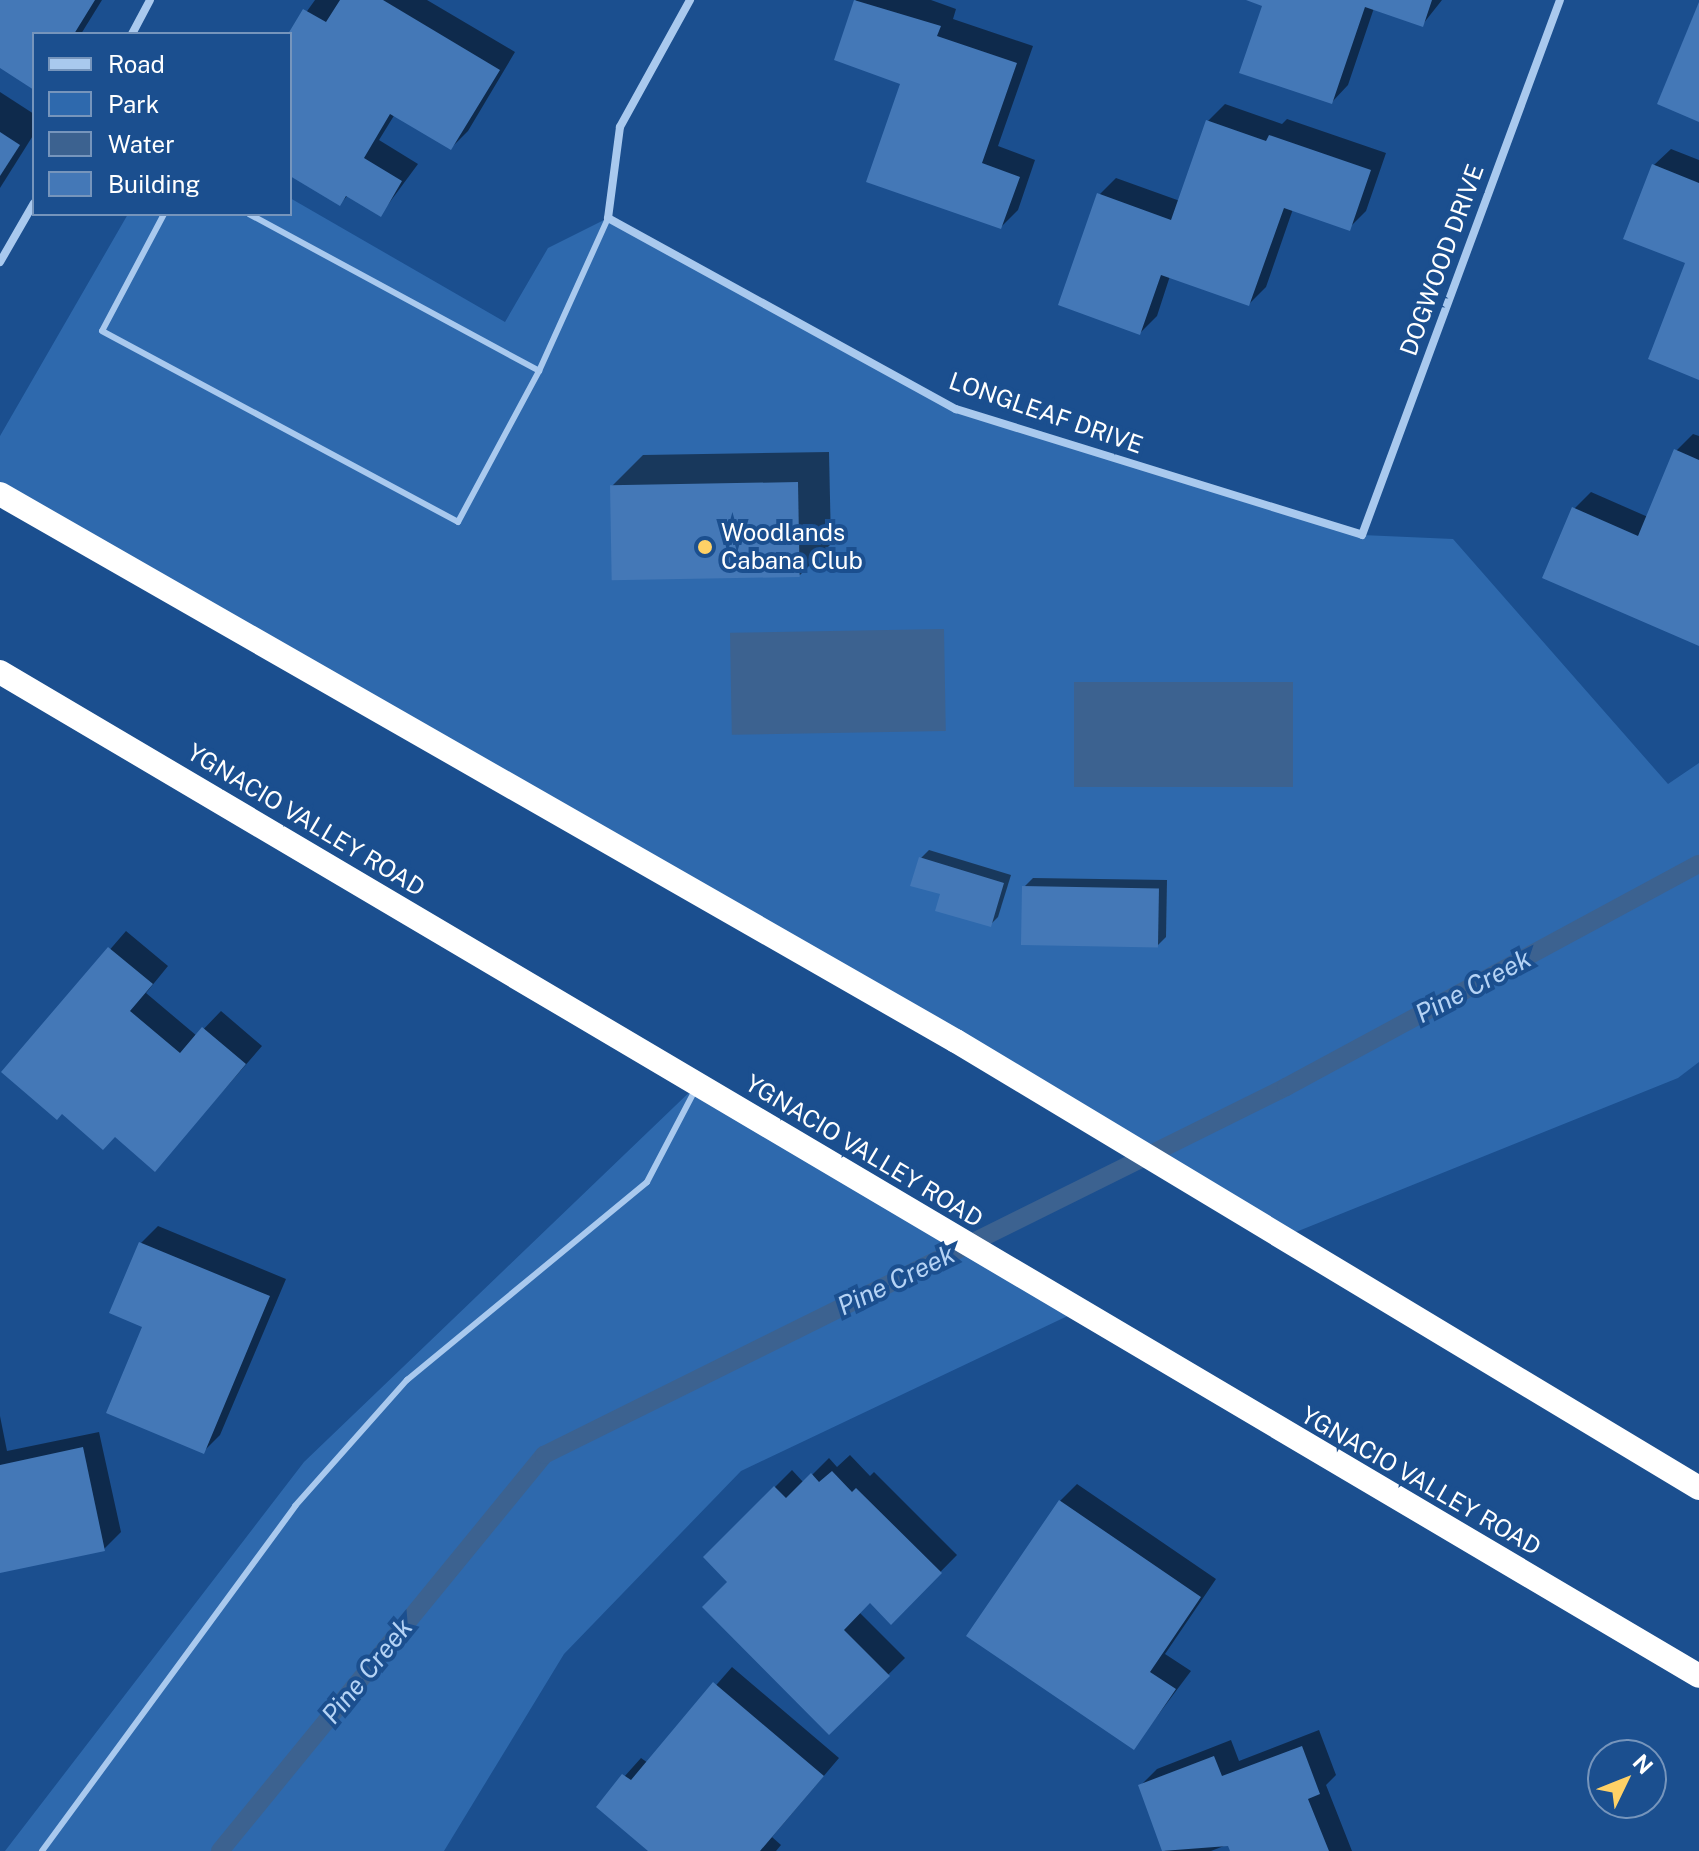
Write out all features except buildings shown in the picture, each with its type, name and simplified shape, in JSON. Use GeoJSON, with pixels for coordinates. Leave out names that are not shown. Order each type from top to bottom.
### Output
{"type":"FeatureCollection","features":[{"type":"Feature","properties":{"kind":"highway"},"geometry":{"type":"LineString","coordinates":[[0,494],[956,1041],[1699,1488]]}},
{"type":"Feature","properties":{"kind":"highway","name":"YGNACIO VALLEY ROAD"},"geometry":{"type":"LineString","coordinates":[[0,672],[699,1083],[1076,1312],[1699,1676]]}},
{"type":"Feature","properties":{"kind":"street"},"geometry":{"type":"LineString","coordinates":[[133,32],[150,0]]}},
{"type":"Feature","properties":{"kind":"street"},"geometry":{"type":"LineString","coordinates":[[608,218],[620,127],[690,0]]}},
{"type":"Feature","properties":{"kind":"street","name":"DOGWOOD DRIVE"},"geometry":{"type":"LineString","coordinates":[[1362,535],[1560,0]]}},
{"type":"Feature","properties":{"kind":"street"},"geometry":{"type":"LineString","coordinates":[[0,262],[32,206]]}},
{"type":"Feature","properties":{"kind":"street","name":"LONGLEAF DRIVE"},"geometry":{"type":"LineString","coordinates":[[608,218],[956,409],[1362,535]]}},
{"type":"Feature","properties":{"kind":"lane"},"geometry":{"type":"LineString","coordinates":[[163,216],[102,331],[458,522],[539,371],[608,218]]}},
{"type":"Feature","properties":{"kind":"lane"},"geometry":{"type":"LineString","coordinates":[[253,216],[539,371]]}},
{"type":"Feature","properties":{"kind":"lane"},"geometry":{"type":"LineString","coordinates":[[42,1851],[295,1506],[407,1380],[647,1182],[699,1083]]}},
{"type":"Feature","properties":{"kind":"green space"},"geometry":{"type":"Polygon","coordinates":[[[292,199],[505,322],[548,248],[608,218],[956,409],[1362,535],[1453,539],[1668,784],[1699,763],[1699,1062],[1678,1078],[1281,1238],[0,494],[0,436],[127,216],[292,216],[292,199]]]}},
{"type":"Feature","properties":{"kind":"green space"},"geometry":{"type":"Polygon","coordinates":[[[699,1083],[1076,1312],[741,1471],[564,1654],[444,1851],[5,1851],[304,1462],[699,1083]]]}},
{"type":"Feature","properties":{"kind":"water"},"geometry":{"type":"Polygon","coordinates":[[[944,629],[946,731],[732,735],[730,633],[944,629]]]}},
{"type":"Feature","properties":{"kind":"water"},"geometry":{"type":"Polygon","coordinates":[[[1074,682],[1293,682],[1293,787],[1074,787],[1074,682]]]}},
{"type":"Feature","properties":{"kind":"waterway","name":"Pine Creek"},"geometry":{"type":"LineString","coordinates":[[220,1851],[544,1455],[1286,1087],[1699,864]]}},
{"type":"Feature","properties":{"kind":"place","name":"Woodlands Cabana Club"},"geometry":{"type":"Point","coordinates":[705,547]}}]}
